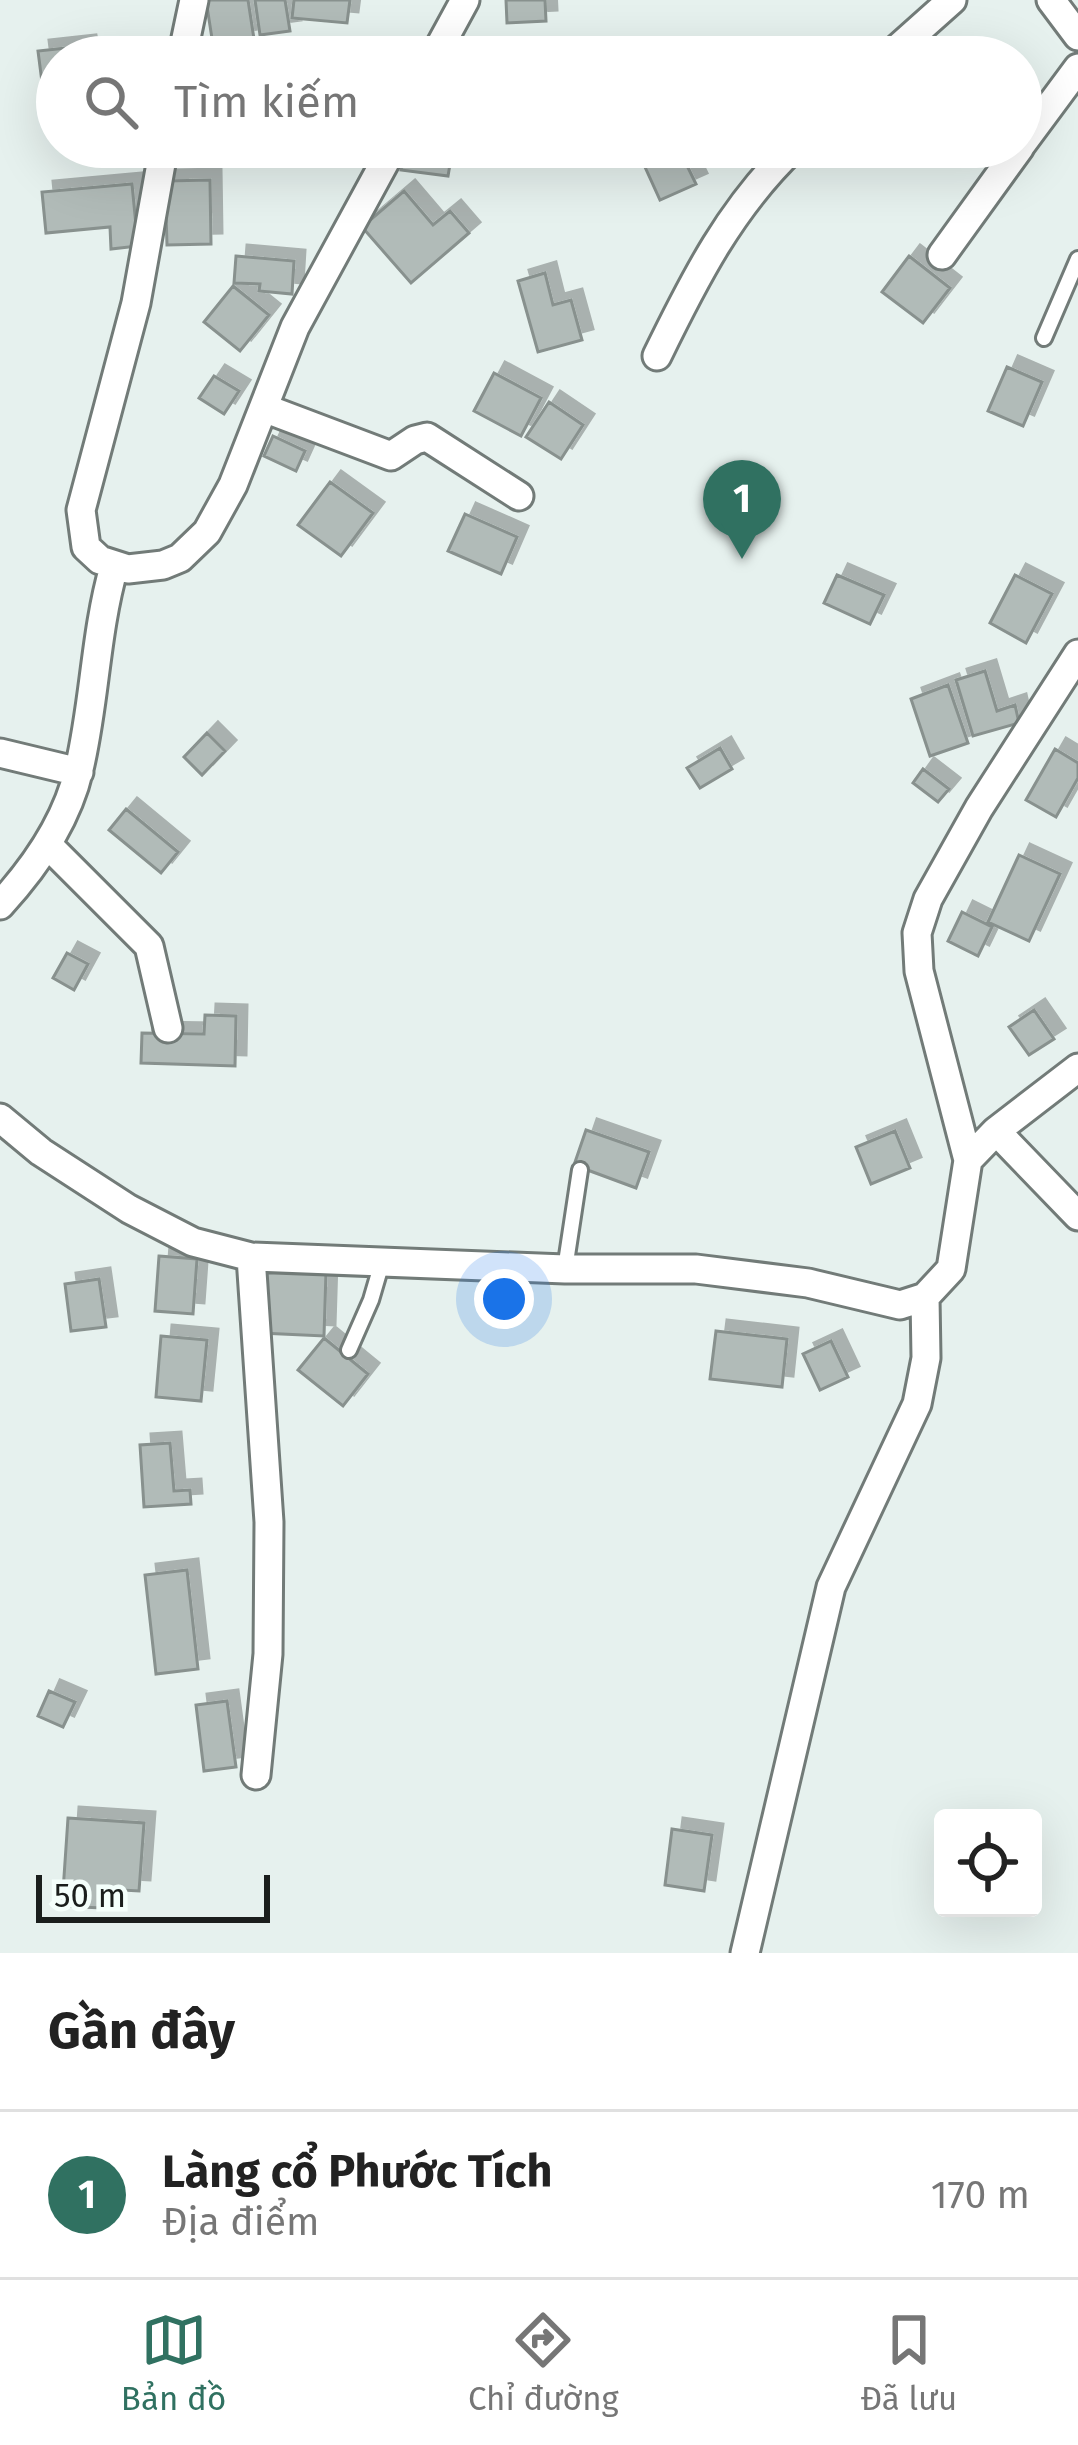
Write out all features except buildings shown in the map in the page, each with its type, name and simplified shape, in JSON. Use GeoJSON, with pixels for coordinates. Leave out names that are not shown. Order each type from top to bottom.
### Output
{"type":"FeatureCollection","features":[{"type":"Feature","properties":{"kind":"street"},"geometry":{"type":"LineString","coordinates":[[186,36],[194,0]]}},
{"type":"Feature","properties":{"kind":"street"},"geometry":{"type":"LineString","coordinates":[[445,36],[464,0]]}},
{"type":"Feature","properties":{"kind":"street"},"geometry":{"type":"LineString","coordinates":[[912,36],[952,0]]}},
{"type":"Feature","properties":{"kind":"street"},"geometry":{"type":"LineString","coordinates":[[1052,0],[1078,36]]}},
{"type":"Feature","properties":{"kind":"street"},"geometry":{"type":"LineString","coordinates":[[1042,116],[1078,68]]}},
{"type":"Feature","properties":{"kind":"street"},"geometry":{"type":"LineString","coordinates":[[160,168],[136,303],[81,510],[86,547],[114,566],[163,565],[195,546],[233,485],[295,326],[382,168]]}},
{"type":"Feature","properties":{"kind":"street"},"geometry":{"type":"LineString","coordinates":[[657,356],[718,238],[773,168]]}},
{"type":"Feature","properties":{"kind":"street"},"geometry":{"type":"LineString","coordinates":[[942,256],[1004,168]]}},
{"type":"Feature","properties":{"kind":"street"},"geometry":{"type":"LineString","coordinates":[[264,408],[392,456],[427,437],[519,496]]}},
{"type":"Feature","properties":{"kind":"street"},"geometry":{"type":"LineString","coordinates":[[0,905],[47,844],[79,772],[99,620],[114,566]]}},
{"type":"Feature","properties":{"kind":"street"},"geometry":{"type":"LineString","coordinates":[[0,1118],[41,1152],[129,1209],[193,1242],[251,1257],[750,1274],[808,1283],[887,1305],[925,1298],[951,1269],[968,1160],[919,971],[917,933],[928,899],[979,808],[1078,653]]}},
{"type":"Feature","properties":{"kind":"street"},"geometry":{"type":"LineString","coordinates":[[0,753],[79,772]]}},
{"type":"Feature","properties":{"kind":"street"},"geometry":{"type":"LineString","coordinates":[[47,844],[149,946],[168,1028]]}},
{"type":"Feature","properties":{"kind":"street"},"geometry":{"type":"LineString","coordinates":[[968,1160],[996,1131],[1078,1067]]}},
{"type":"Feature","properties":{"kind":"street"},"geometry":{"type":"LineString","coordinates":[[996,1131],[1078,1216]]}},
{"type":"Feature","properties":{"kind":"street"},"geometry":{"type":"LineString","coordinates":[[251,1257],[268,1522],[268,1654],[256,1774]]}},
{"type":"Feature","properties":{"kind":"street"},"geometry":{"type":"LineString","coordinates":[[746,1953],[830,1587],[917,1404],[926,1358],[925,1298]]}},
{"type":"Feature","properties":{"kind":"lane"},"geometry":{"type":"LineString","coordinates":[[1044,338],[1078,259]]}},
{"type":"Feature","properties":{"kind":"lane"},"geometry":{"type":"LineString","coordinates":[[565,1269],[580,1170]]}},
{"type":"Feature","properties":{"kind":"lane"},"geometry":{"type":"LineString","coordinates":[[349,1350],[367,1313],[382,1259]]}},
{"type":"Feature","properties":{"kind":"place","name":"Làng cổ Phước Tích"},"geometry":{"type":"Point","coordinates":[742,559]}}]}
